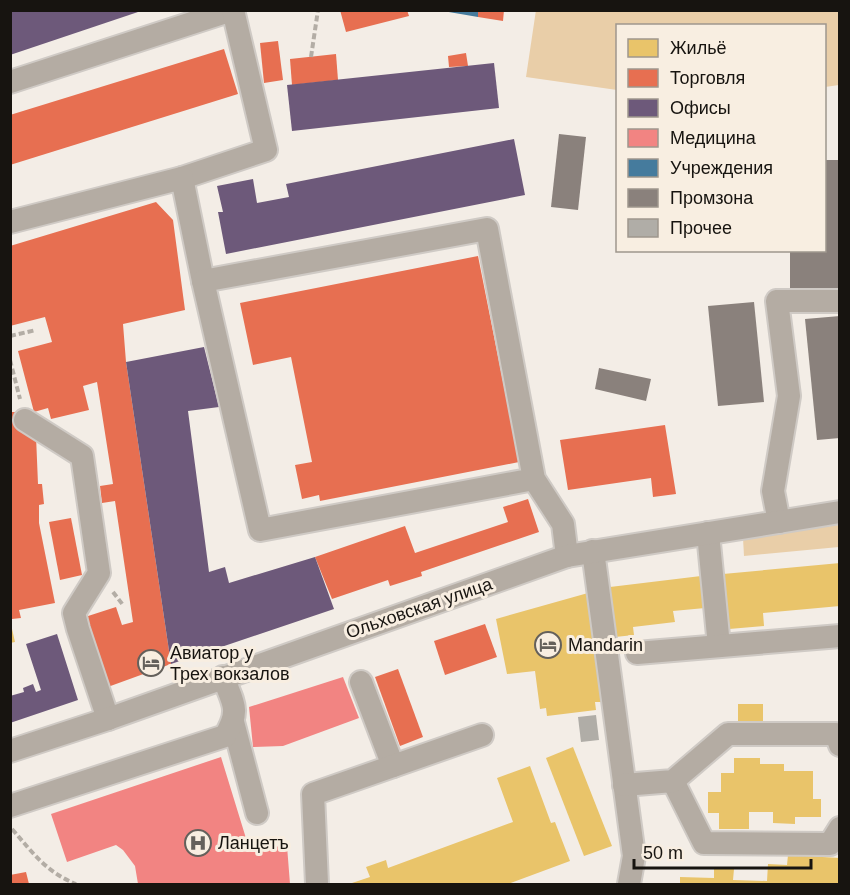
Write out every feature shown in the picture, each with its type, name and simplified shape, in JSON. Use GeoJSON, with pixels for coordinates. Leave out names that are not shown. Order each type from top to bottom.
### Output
{"type":"FeatureCollection","features":[{"type":"Feature","properties":{"kind":"street"},"geometry":{"type":"LineString","coordinates":[[10,82],[232,10],[266,150],[182,177],[10,222]]}},
{"type":"Feature","properties":{"kind":"street"},"geometry":{"type":"LineString","coordinates":[[182,177],[202,281],[260,530],[534,479]]}},
{"type":"Feature","properties":{"kind":"street"},"geometry":{"type":"LineString","coordinates":[[202,281],[487,229],[534,479],[563,524],[567,556]]}},
{"type":"Feature","properties":{"kind":"street"},"geometry":{"type":"LineString","coordinates":[[778,522],[772,491],[789,396],[777,301],[840,302]]}},
{"type":"Feature","properties":{"kind":"street"},"geometry":{"type":"LineString","coordinates":[[25,420],[82,456],[99,573],[74,613],[108,719]]}},
{"type":"Feature","properties":{"kind":"street","name":"Ольховская улица"},"geometry":{"type":"LineString","coordinates":[[10,751],[108,719],[567,556],[840,512]]}},
{"type":"Feature","properties":{"kind":"street"},"geometry":{"type":"LineString","coordinates":[[708,533],[719,646]]}},
{"type":"Feature","properties":{"kind":"street"},"geometry":{"type":"LineString","coordinates":[[593,551],[634,856],[630,885]]}},
{"type":"Feature","properties":{"kind":"street"},"geometry":{"type":"LineString","coordinates":[[637,653],[840,636]]}},
{"type":"Feature","properties":{"kind":"street"},"geometry":{"type":"LineString","coordinates":[[223,677],[235,707],[233,723],[257,813]]}},
{"type":"Feature","properties":{"kind":"street"},"geometry":{"type":"LineString","coordinates":[[361,682],[393,766]]}},
{"type":"Feature","properties":{"kind":"street"},"geometry":{"type":"LineString","coordinates":[[10,806],[225,736],[233,723]]}},
{"type":"Feature","properties":{"kind":"street"},"geometry":{"type":"LineString","coordinates":[[624,785],[673,781],[728,734],[837,734],[840,745]]}},
{"type":"Feature","properties":{"kind":"street"},"geometry":{"type":"LineString","coordinates":[[317,885],[313,794],[482,735]]}},
{"type":"Feature","properties":{"kind":"street"},"geometry":{"type":"LineString","coordinates":[[673,781],[704,843],[830,844],[840,828]]}},
{"type":"Feature","properties":{"kind":"path"},"geometry":{"type":"LineString","coordinates":[[311,57],[318,10]]}},
{"type":"Feature","properties":{"kind":"path"},"geometry":{"type":"LineString","coordinates":[[10,336],[36,330]]}},
{"type":"Feature","properties":{"kind":"path"},"geometry":{"type":"LineString","coordinates":[[10,360],[25,420]]}},
{"type":"Feature","properties":{"kind":"path"},"geometry":{"type":"LineString","coordinates":[[10,827],[44,867],[76,885]]}},
{"type":"Feature","properties":{"kind":"shaded area"},"geometry":{"type":"Polygon","coordinates":[[[536,10],[839,11],[839,85],[826,87],[826,24],[616,24],[616,90],[526,77],[536,10]]]}},
{"type":"Feature","properties":{"kind":"shaded area"},"geometry":{"type":"Polygon","coordinates":[[[839,525],[839,547],[744,556],[743,538],[839,525]]]}},
{"type":"Feature","properties":{"kind":"building: Жильё"},"geometry":{"type":"Polygon","coordinates":[[[840,563],[840,606],[763,613],[764,626],[729,629],[723,574],[840,563]]]}},
{"type":"Feature","properties":{"kind":"building: Жильё"},"geometry":{"type":"Polygon","coordinates":[[[701,576],[705,608],[673,611],[675,622],[633,627],[634,635],[615,637],[610,587],[701,576]]]}},
{"type":"Feature","properties":{"kind":"building: Жильё","name":"Mandarin"},"geometry":{"type":"Polygon","coordinates":[[[588,593],[601,702],[595,702],[596,710],[547,716],[546,708],[540,709],[535,671],[507,674],[496,619],[588,593]]]}},
{"type":"Feature","properties":{"kind":"building: Жильё"},"geometry":{"type":"Polygon","coordinates":[[[10,620],[15,642],[10,643],[10,620]]]}},
{"type":"Feature","properties":{"kind":"building: Жильё"},"geometry":{"type":"Polygon","coordinates":[[[738,704],[763,704],[763,725],[738,725],[738,704]]]}},
{"type":"Feature","properties":{"kind":"building: Жильё"},"geometry":{"type":"Polygon","coordinates":[[[573,747],[612,846],[584,856],[546,758],[573,747]]]}},
{"type":"Feature","properties":{"kind":"building: Жильё"},"geometry":{"type":"Polygon","coordinates":[[[734,758],[760,758],[760,764],[784,764],[784,771],[813,771],[813,799],[821,799],[821,817],[795,817],[795,824],[773,823],[773,812],[749,812],[749,829],[719,829],[719,813],[708,813],[708,792],[721,792],[721,773],[734,773],[734,758]]]}},
{"type":"Feature","properties":{"kind":"building: Жильё"},"geometry":{"type":"Polygon","coordinates":[[[530,766],[551,823],[555,822],[570,861],[508,884],[349,884],[370,877],[366,867],[386,860],[388,868],[513,822],[497,778],[530,766]]]}},
{"type":"Feature","properties":{"kind":"building: Жильё"},"geometry":{"type":"Polygon","coordinates":[[[788,855],[840,858],[840,884],[680,884],[680,877],[714,878],[714,868],[734,869],[733,880],[767,881],[768,864],[787,865],[788,855]]]}},
{"type":"Feature","properties":{"kind":"building: Торговля"},"geometry":{"type":"Polygon","coordinates":[[[340,10],[407,10],[409,16],[346,32],[340,10]]]}},
{"type":"Feature","properties":{"kind":"building: Торговля"},"geometry":{"type":"Polygon","coordinates":[[[478,10],[504,10],[503,21],[478,17],[478,10]]]}},
{"type":"Feature","properties":{"kind":"building: Торговля"},"geometry":{"type":"Polygon","coordinates":[[[278,41],[283,80],[264,83],[260,43],[278,41]]]}},
{"type":"Feature","properties":{"kind":"building: Торговля"},"geometry":{"type":"Polygon","coordinates":[[[224,49],[238,94],[10,165],[10,115],[224,49]]]}},
{"type":"Feature","properties":{"kind":"building: Торговля"},"geometry":{"type":"Polygon","coordinates":[[[466,53],[468,66],[449,67],[448,56],[466,53]]]}},
{"type":"Feature","properties":{"kind":"building: Торговля"},"geometry":{"type":"Polygon","coordinates":[[[336,54],[338,80],[292,85],[290,59],[336,54]]]}},
{"type":"Feature","properties":{"kind":"building: Торговля"},"geometry":{"type":"Polygon","coordinates":[[[156,202],[173,220],[185,310],[123,324],[126,362],[171,664],[105,688],[85,617],[116,607],[122,625],[133,622],[115,501],[102,503],[100,486],[113,484],[97,382],[83,386],[89,410],[51,419],[48,408],[34,412],[18,351],[52,342],[45,317],[10,326],[10,246],[156,202]]]}},
{"type":"Feature","properties":{"kind":"building: Торговля"},"geometry":{"type":"Polygon","coordinates":[[[478,256],[519,462],[320,501],[319,495],[302,499],[295,465],[312,462],[291,357],[253,365],[240,303],[478,256]]]}},
{"type":"Feature","properties":{"kind":"building: Торговля"},"geometry":{"type":"Polygon","coordinates":[[[10,412],[17,412],[20,427],[36,436],[38,484],[42,484],[44,504],[39,505],[39,523],[55,603],[19,610],[21,618],[12,619],[10,412]]]}},
{"type":"Feature","properties":{"kind":"building: Торговля"},"geometry":{"type":"Polygon","coordinates":[[[665,425],[676,494],[653,497],[651,478],[568,490],[560,440],[665,425]]]}},
{"type":"Feature","properties":{"kind":"building: Торговля"},"geometry":{"type":"Polygon","coordinates":[[[528,499],[539,532],[421,572],[422,576],[390,586],[388,580],[332,599],[315,557],[405,526],[415,553],[508,522],[503,507],[528,499]]]}},
{"type":"Feature","properties":{"kind":"building: Торговля"},"geometry":{"type":"Polygon","coordinates":[[[71,518],[82,575],[60,580],[49,522],[71,518]]]}},
{"type":"Feature","properties":{"kind":"building: Торговля"},"geometry":{"type":"Polygon","coordinates":[[[485,624],[497,657],[445,675],[434,641],[485,624]]]}},
{"type":"Feature","properties":{"kind":"building: Торговля"},"geometry":{"type":"Polygon","coordinates":[[[398,669],[423,737],[400,746],[375,677],[398,669]]]}},
{"type":"Feature","properties":{"kind":"building: Торговля"},"geometry":{"type":"Polygon","coordinates":[[[26,872],[29,884],[10,884],[10,875],[26,872]]]}},
{"type":"Feature","properties":{"kind":"building: Офисы"},"geometry":{"type":"Polygon","coordinates":[[[10,10],[141,10],[141,11],[10,55],[10,10]]]}},
{"type":"Feature","properties":{"kind":"building: Офисы"},"geometry":{"type":"Polygon","coordinates":[[[494,63],[499,108],[292,131],[287,85],[494,63]]]}},
{"type":"Feature","properties":{"kind":"building: Офисы"},"geometry":{"type":"Polygon","coordinates":[[[514,139],[525,195],[226,254],[218,212],[223,212],[217,186],[253,179],[257,203],[289,197],[286,184],[514,139]]]}},
{"type":"Feature","properties":{"kind":"building: Офисы"},"geometry":{"type":"Polygon","coordinates":[[[204,347],[219,407],[188,411],[209,572],[225,567],[229,583],[315,557],[334,609],[171,664],[126,362],[204,347]]]}},
{"type":"Feature","properties":{"kind":"building: Офисы"},"geometry":{"type":"Polygon","coordinates":[[[57,634],[78,700],[10,723],[10,696],[24,692],[23,688],[33,684],[36,692],[41,690],[26,644],[57,634]]]}},
{"type":"Feature","properties":{"kind":"building: Медицина"},"geometry":{"type":"Polygon","coordinates":[[[343,677],[359,718],[283,746],[253,747],[249,707],[343,677]]]}},
{"type":"Feature","properties":{"kind":"building: Медицина"},"geometry":{"type":"Polygon","coordinates":[[[221,757],[249,848],[287,846],[290,884],[138,884],[135,866],[123,850],[116,845],[67,862],[51,814],[221,757]]]}},
{"type":"Feature","properties":{"kind":"building: Учреждения"},"geometry":{"type":"Polygon","coordinates":[[[437,10],[478,10],[478,17],[437,10]]]}},
{"type":"Feature","properties":{"kind":"building: Промзона"},"geometry":{"type":"Polygon","coordinates":[[[559,134],[586,137],[578,210],[551,207],[559,134]]]}},
{"type":"Feature","properties":{"kind":"building: Промзона"},"geometry":{"type":"Polygon","coordinates":[[[826,160],[840,160],[840,289],[790,288],[790,252],[826,252],[826,160]]]}},
{"type":"Feature","properties":{"kind":"building: Промзона"},"geometry":{"type":"Polygon","coordinates":[[[754,302],[764,402],[718,406],[708,306],[754,302]]]}},
{"type":"Feature","properties":{"kind":"building: Промзона"},"geometry":{"type":"Polygon","coordinates":[[[840,316],[840,438],[817,440],[805,319],[840,316]]]}},
{"type":"Feature","properties":{"kind":"building: Промзона"},"geometry":{"type":"Polygon","coordinates":[[[599,368],[651,379],[646,401],[595,389],[599,368]]]}},
{"type":"Feature","properties":{"kind":"building: Прочее"},"geometry":{"type":"Polygon","coordinates":[[[596,715],[599,740],[581,742],[578,717],[596,715]]]}},
{"type":"Feature","properties":{"kind":"place","name":"Mandarin"},"geometry":{"type":"Point","coordinates":[548,645]}},
{"type":"Feature","properties":{"kind":"place","name":"Авиатор у Трех вокзалов"},"geometry":{"type":"Point","coordinates":[151,663]}},
{"type":"Feature","properties":{"kind":"place","name":"Ланцетъ"},"geometry":{"type":"Point","coordinates":[198,843]}}]}
